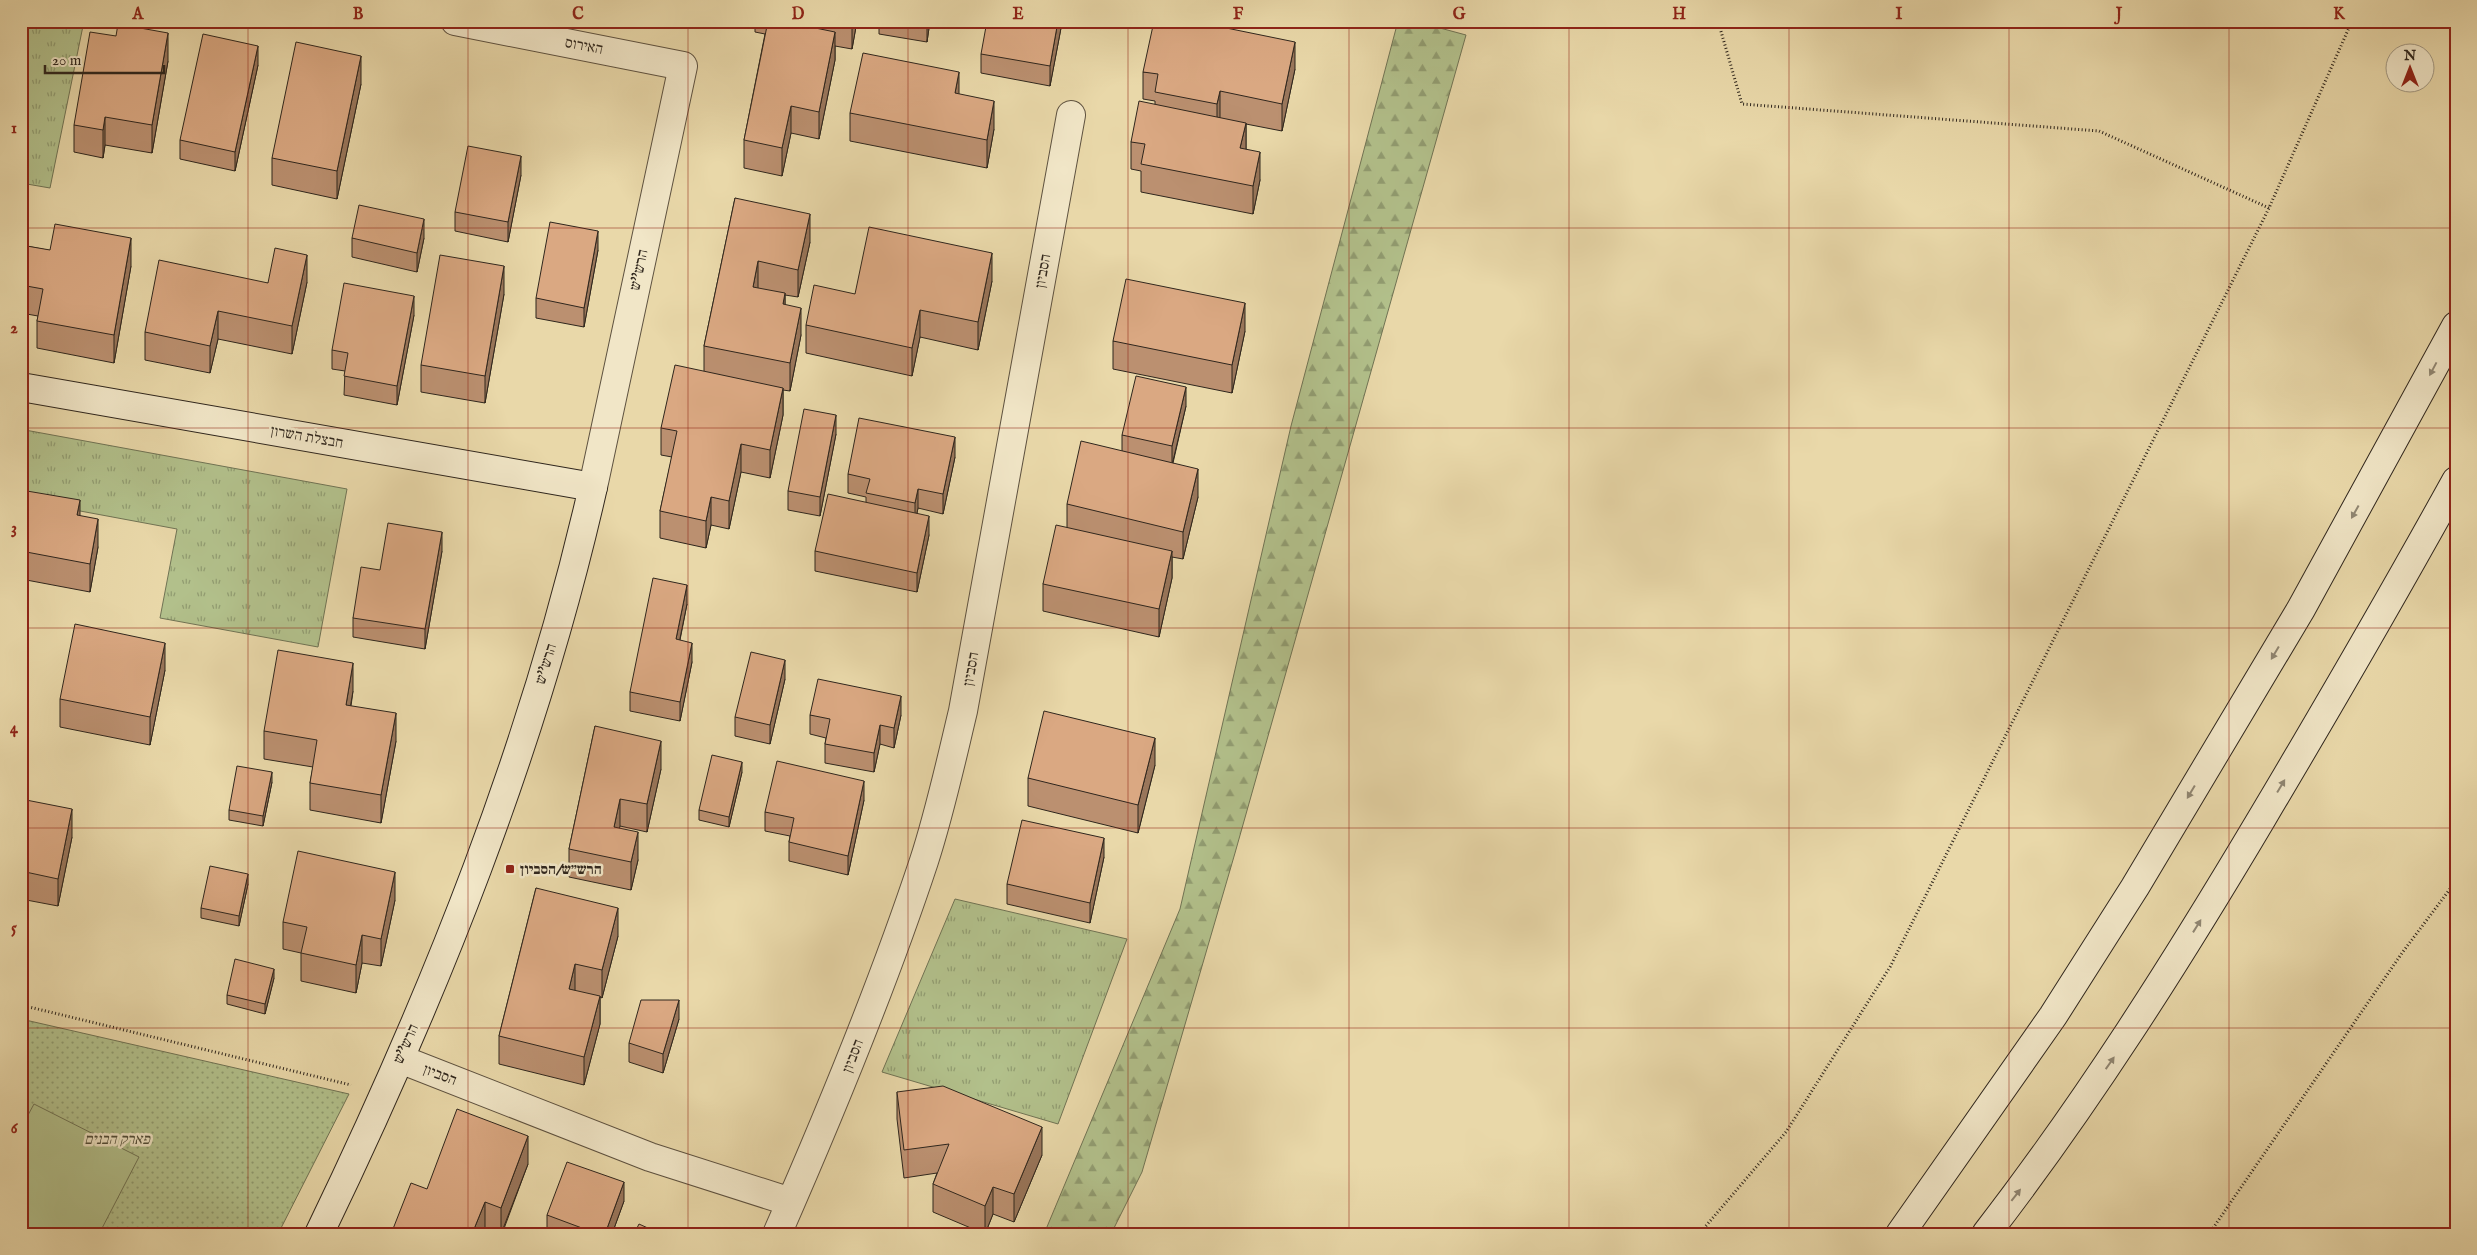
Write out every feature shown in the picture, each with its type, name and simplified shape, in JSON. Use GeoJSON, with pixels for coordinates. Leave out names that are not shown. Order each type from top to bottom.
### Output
{"type":"FeatureCollection","features":[{"type":"Feature","properties":{"kind":"street","name":"האירוס"},"geometry":{"type":"LineString","coordinates":[[456,21],[683,66]]}},
{"type":"Feature","properties":{"kind":"street","name":"הרש''ש"},"geometry":{"type":"LineString","coordinates":[[319,1234],[437,975],[515,763],[555,638],[593,487],[683,66]]}},
{"type":"Feature","properties":{"kind":"street","name":"הסביון"},"geometry":{"type":"LineString","coordinates":[[777,1234],[839,1093],[893,951],[940,805],[963,711],[1071,115]]}},
{"type":"Feature","properties":{"kind":"street"},"geometry":{"type":"LineString","coordinates":[[1900,1234],[2053,1016],[2135,887],[2301,609],[2456,326]]}},
{"type":"Feature","properties":{"kind":"street","name":"חבצלת השרון"},"geometry":{"type":"LineString","coordinates":[[21,387],[593,487]]}},
{"type":"Feature","properties":{"kind":"street"},"geometry":{"type":"LineString","coordinates":[[1986,1234],[2033,1173],[2114,1056],[2198,926],[2365,645],[2456,482]]}},
{"type":"Feature","properties":{"kind":"street","name":"הסביון"},"geometry":{"type":"LineString","coordinates":[[400,1059],[650,1157],[791,1202]]}},
{"type":"Feature","properties":{"kind":"path"},"geometry":{"type":"LineString","coordinates":[[1718,21],[1742,104],[2099,132],[2269,208]]}},
{"type":"Feature","properties":{"kind":"path"},"geometry":{"type":"LineString","coordinates":[[1699,1234],[1786,1132],[1890,967],[2269,208],[2352,21]]}},
{"type":"Feature","properties":{"kind":"path"},"geometry":{"type":"LineString","coordinates":[[2209,1234],[2402,953],[2456,881]]}},
{"type":"Feature","properties":{"kind":"path"},"geometry":{"type":"LineString","coordinates":[[21,1005],[384,1094]]}},
{"type":"Feature","properties":{"kind":"green space"},"geometry":{"type":"Polygon","coordinates":[[[21,21],[84,21],[50,188],[21,183],[21,21]]]}},
{"type":"Feature","properties":{"kind":"green space"},"geometry":{"type":"Polygon","coordinates":[[[1398,21],[1414,21],[1466,35],[1235,853],[1142,1172],[1111,1234],[1044,1234],[1180,909],[1291,426],[1398,21]]]}},
{"type":"Feature","properties":{"kind":"green space"},"geometry":{"type":"Polygon","coordinates":[[[25,430],[347,489],[318,647],[160,618],[177,529],[21,500],[21,431],[25,430]]]}},
{"type":"Feature","properties":{"kind":"green space"},"geometry":{"type":"Polygon","coordinates":[[[955,899],[1127,939],[1058,1124],[882,1072],[955,899]]]}},
{"type":"Feature","properties":{"kind":"green space","name":"פארק הבנים"},"geometry":{"type":"Polygon","coordinates":[[[21,1019],[349,1094],[278,1234],[21,1234],[21,1019]]]}},
{"type":"Feature","properties":{"kind":"green space"},"geometry":{"type":"Polygon","coordinates":[[[34,1104],[139,1157],[99,1234],[21,1234],[21,1128],[34,1104]]]}},
{"type":"Feature","properties":{"kind":"building"},"geometry":{"type":"Polygon","coordinates":[[[768,21],[781,21],[835,32],[819,112],[791,106],[782,148],[744,140],[768,21]]]}},
{"type":"Feature","properties":{"kind":"building"},"geometry":{"type":"Polygon","coordinates":[[[987,21],[1058,21],[1050,66],[981,54],[987,21]]]}},
{"type":"Feature","properties":{"kind":"building"},"geometry":{"type":"Polygon","coordinates":[[[1154,21],[1192,21],[1295,42],[1282,104],[1220,91],[1217,104],[1155,92],[1158,74],[1143,72],[1154,21]]]}},
{"type":"Feature","properties":{"kind":"building"},"geometry":{"type":"Polygon","coordinates":[[[118,24],[168,33],[152,125],[105,117],[103,130],[74,125],[90,32],[116,36],[118,24]]]}},
{"type":"Feature","properties":{"kind":"building"},"geometry":{"type":"Polygon","coordinates":[[[203,34],[258,46],[235,152],[180,140],[203,34]]]}},
{"type":"Feature","properties":{"kind":"building"},"geometry":{"type":"Polygon","coordinates":[[[296,42],[361,56],[337,171],[272,158],[296,42]]]}},
{"type":"Feature","properties":{"kind":"building"},"geometry":{"type":"Polygon","coordinates":[[[863,53],[959,72],[955,93],[994,101],[987,140],[850,113],[863,53]]]}},
{"type":"Feature","properties":{"kind":"building"},"geometry":{"type":"Polygon","coordinates":[[[1139,101],[1246,123],[1240,148],[1260,152],[1253,186],[1141,164],[1145,144],[1131,142],[1139,101]]]}},
{"type":"Feature","properties":{"kind":"building"},"geometry":{"type":"Polygon","coordinates":[[[468,146],[521,156],[508,222],[455,212],[468,146]]]}},
{"type":"Feature","properties":{"kind":"building"},"geometry":{"type":"Polygon","coordinates":[[[735,198],[810,214],[798,270],[758,261],[753,287],[785,293],[783,304],[801,308],[790,363],[704,346],[735,198]]]}},
{"type":"Feature","properties":{"kind":"building"},"geometry":{"type":"Polygon","coordinates":[[[359,205],[424,219],[417,253],[352,238],[359,205]]]}},
{"type":"Feature","properties":{"kind":"building"},"geometry":{"type":"Polygon","coordinates":[[[550,222],[598,231],[584,308],[536,298],[550,222]]]}},
{"type":"Feature","properties":{"kind":"building"},"geometry":{"type":"Polygon","coordinates":[[[55,224],[131,238],[114,335],[37,321],[43,289],[21,285],[21,245],[50,250],[55,224]]]}},
{"type":"Feature","properties":{"kind":"building"},"geometry":{"type":"Polygon","coordinates":[[[869,227],[992,253],[978,322],[920,310],[912,348],[806,325],[814,285],[855,294],[869,227]]]}},
{"type":"Feature","properties":{"kind":"building"},"geometry":{"type":"Polygon","coordinates":[[[275,248],[307,255],[292,326],[218,311],[210,346],[145,332],[159,260],[268,283],[275,248]]]}},
{"type":"Feature","properties":{"kind":"building"},"geometry":{"type":"Polygon","coordinates":[[[440,255],[504,266],[485,376],[421,365],[440,255]]]}},
{"type":"Feature","properties":{"kind":"building"},"geometry":{"type":"Polygon","coordinates":[[[1126,279],[1245,303],[1232,365],[1113,341],[1126,279]]]}},
{"type":"Feature","properties":{"kind":"building"},"geometry":{"type":"Polygon","coordinates":[[[344,283],[414,296],[397,386],[344,376],[348,353],[332,350],[344,283]]]}},
{"type":"Feature","properties":{"kind":"building"},"geometry":{"type":"Polygon","coordinates":[[[675,365],[783,388],[770,450],[741,444],[729,501],[711,497],[706,521],[660,511],[677,431],[661,428],[675,365]]]}},
{"type":"Feature","properties":{"kind":"building"},"geometry":{"type":"Polygon","coordinates":[[[1136,376],[1186,387],[1172,446],[1122,435],[1136,376]]]}},
{"type":"Feature","properties":{"kind":"building"},"geometry":{"type":"Polygon","coordinates":[[[804,409],[836,415],[820,497],[788,491],[804,409]]]}},
{"type":"Feature","properties":{"kind":"building"},"geometry":{"type":"Polygon","coordinates":[[[859,418],[955,437],[943,494],[918,489],[915,503],[866,493],[870,479],[848,474],[859,418]]]}},
{"type":"Feature","properties":{"kind":"building"},"geometry":{"type":"Polygon","coordinates":[[[1081,441],[1198,469],[1183,532],[1067,504],[1081,441]]]}},
{"type":"Feature","properties":{"kind":"building"},"geometry":{"type":"Polygon","coordinates":[[[21,490],[80,500],[77,515],[98,519],[90,564],[21,551],[21,490]]]}},
{"type":"Feature","properties":{"kind":"building"},"geometry":{"type":"Polygon","coordinates":[[[828,494],[929,516],[917,573],[815,551],[828,494]]]}},
{"type":"Feature","properties":{"kind":"building"},"geometry":{"type":"Polygon","coordinates":[[[388,523],[442,532],[425,629],[353,618],[361,567],[380,570],[388,523]]]}},
{"type":"Feature","properties":{"kind":"building"},"geometry":{"type":"Polygon","coordinates":[[[1056,525],[1172,551],[1159,609],[1043,584],[1056,525]]]}},
{"type":"Feature","properties":{"kind":"building"},"geometry":{"type":"Polygon","coordinates":[[[653,578],[687,585],[676,639],[692,643],[680,702],[630,692],[653,578]]]}},
{"type":"Feature","properties":{"kind":"building"},"geometry":{"type":"Polygon","coordinates":[[[75,624],[165,643],[150,717],[60,699],[75,624]]]}},
{"type":"Feature","properties":{"kind":"building"},"geometry":{"type":"Polygon","coordinates":[[[278,650],[353,663],[346,705],[396,713],[381,795],[310,783],[317,740],[264,731],[278,650]]]}},
{"type":"Feature","properties":{"kind":"building"},"geometry":{"type":"Polygon","coordinates":[[[751,652],[785,660],[770,725],[735,717],[751,652]]]}},
{"type":"Feature","properties":{"kind":"building"},"geometry":{"type":"Polygon","coordinates":[[[818,679],[901,696],[894,728],[880,725],[874,753],[825,744],[830,719],[810,715],[818,679]]]}},
{"type":"Feature","properties":{"kind":"building"},"geometry":{"type":"Polygon","coordinates":[[[1044,711],[1155,738],[1138,805],[1028,778],[1044,711]]]}},
{"type":"Feature","properties":{"kind":"building"},"geometry":{"type":"Polygon","coordinates":[[[595,726],[661,741],[647,804],[620,799],[614,827],[638,832],[631,862],[569,849],[595,726]]]}},
{"type":"Feature","properties":{"kind":"building"},"geometry":{"type":"Polygon","coordinates":[[[712,755],[742,762],[729,817],[699,810],[712,755]]]}},
{"type":"Feature","properties":{"kind":"building"},"geometry":{"type":"Polygon","coordinates":[[[777,761],[864,781],[848,856],[789,842],[794,818],[765,812],[777,761]]]}},
{"type":"Feature","properties":{"kind":"building"},"geometry":{"type":"Polygon","coordinates":[[[237,766],[272,772],[263,816],[229,810],[237,766]]]}},
{"type":"Feature","properties":{"kind":"building"},"geometry":{"type":"Polygon","coordinates":[[[21,799],[72,809],[58,879],[21,871],[21,799]]]}},
{"type":"Feature","properties":{"kind":"building"},"geometry":{"type":"Polygon","coordinates":[[[1022,820],[1104,838],[1090,903],[1007,884],[1022,820]]]}},
{"type":"Feature","properties":{"kind":"building"},"geometry":{"type":"Polygon","coordinates":[[[298,851],[395,872],[381,939],[362,935],[356,965],[301,953],[307,927],[283,922],[298,851]]]}},
{"type":"Feature","properties":{"kind":"building"},"geometry":{"type":"Polygon","coordinates":[[[210,866],[248,874],[239,916],[201,908],[210,866]]]}},
{"type":"Feature","properties":{"kind":"building"},"geometry":{"type":"Polygon","coordinates":[[[536,888],[618,908],[602,970],[575,964],[569,989],[600,996],[584,1057],[499,1036],[536,888]]]}},
{"type":"Feature","properties":{"kind":"building"},"geometry":{"type":"Polygon","coordinates":[[[235,959],[274,969],[265,1004],[227,995],[235,959]]]}},
{"type":"Feature","properties":{"kind":"building"},"geometry":{"type":"Polygon","coordinates":[[[641,1000],[679,1000],[663,1054],[629,1043],[641,1000]]]}},
{"type":"Feature","properties":{"kind":"building"},"geometry":{"type":"Polygon","coordinates":[[[943,1086],[1042,1127],[1014,1194],[993,1187],[985,1206],[933,1184],[949,1144],[904,1150],[897,1092],[943,1086]]]}},
{"type":"Feature","properties":{"kind":"building"},"geometry":{"type":"Polygon","coordinates":[[[457,1109],[528,1136],[501,1208],[485,1202],[472,1234],[391,1234],[411,1183],[427,1189],[457,1109]]]}},
{"type":"Feature","properties":{"kind":"building"},"geometry":{"type":"Polygon","coordinates":[[[567,1162],[624,1182],[605,1234],[598,1234],[547,1215],[567,1162]]]}},
{"type":"Feature","properties":{"kind":"building"},"geometry":{"type":"Polygon","coordinates":[[[639,1224],[661,1234],[634,1234],[639,1224]]]}},
{"type":"Feature","properties":{"kind":"place","name":"הרש״ש/הסביון"},"geometry":{"type":"Point","coordinates":[510,869]}}]}
